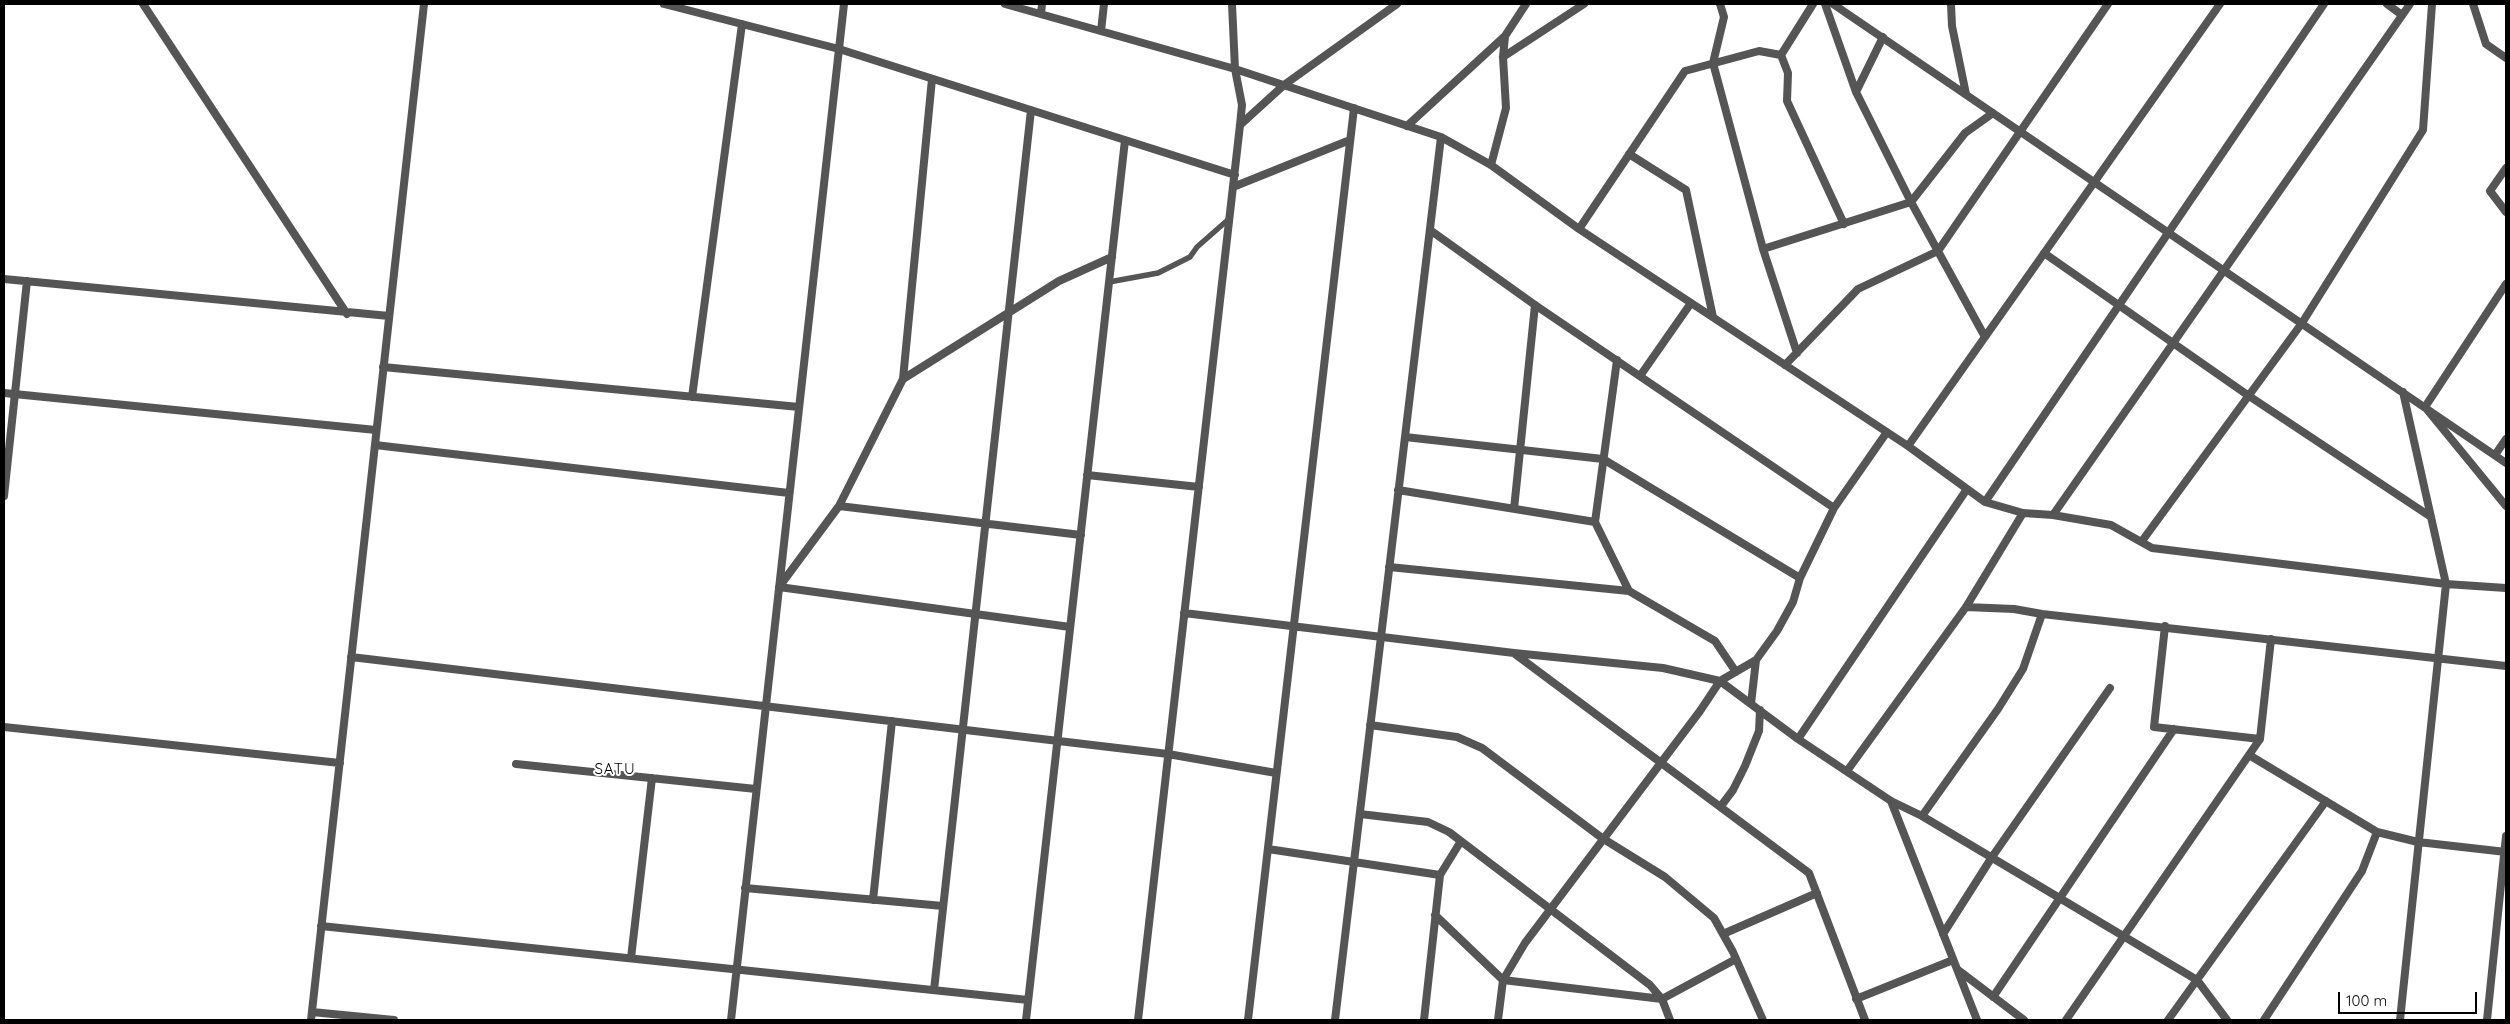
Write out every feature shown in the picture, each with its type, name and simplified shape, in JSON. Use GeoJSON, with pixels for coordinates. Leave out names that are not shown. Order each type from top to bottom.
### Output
{"type":"FeatureCollection","features":[{"type":"Feature","properties":{"kind":"street"},"geometry":{"type":"LineString","coordinates":[[143,4],[347,314]]}},
{"type":"Feature","properties":{"kind":"street"},"geometry":{"type":"LineString","coordinates":[[394,1020],[311,1016],[424,4]]}},
{"type":"Feature","properties":{"kind":"street"},"geometry":{"type":"LineString","coordinates":[[664,4],[839,49],[1235,175]]}},
{"type":"Feature","properties":{"kind":"street"},"geometry":{"type":"LineString","coordinates":[[731,1020],[844,4]]}},
{"type":"Feature","properties":{"kind":"street"},"geometry":{"type":"LineString","coordinates":[[1005,4],[1235,69],[1441,137],[1491,165],[1579,229],[1908,446],[1985,502],[2023,513],[2053,515],[2110,526],[2142,541],[2152,548],[2446,584],[2506,588]]}},
{"type":"Feature","properties":{"kind":"street"},"geometry":{"type":"LineString","coordinates":[[1041,14],[1042,4]]}},
{"type":"Feature","properties":{"kind":"street"},"geometry":{"type":"LineString","coordinates":[[1101,31],[1104,4]]}},
{"type":"Feature","properties":{"kind":"street"},"geometry":{"type":"LineString","coordinates":[[1138,1020],[1242,105],[1235,69],[1232,4]]}},
{"type":"Feature","properties":{"kind":"street"},"geometry":{"type":"LineString","coordinates":[[1240,126],[1284,85],[1397,4]]}},
{"type":"Feature","properties":{"kind":"street"},"geometry":{"type":"LineString","coordinates":[[1407,126],[1505,36],[1526,4]]}},
{"type":"Feature","properties":{"kind":"street"},"geometry":{"type":"LineString","coordinates":[[1503,57],[1584,4]]}},
{"type":"Feature","properties":{"kind":"street"},"geometry":{"type":"LineString","coordinates":[[1720,4],[1724,17],[1712,62],[1763,249],[1797,353]]}},
{"type":"Feature","properties":{"kind":"street"},"geometry":{"type":"LineString","coordinates":[[1781,55],[1813,4]]}},
{"type":"Feature","properties":{"kind":"street"},"geometry":{"type":"LineString","coordinates":[[1825,4],[1856,92],[1911,202],[1985,337]]}},
{"type":"Feature","properties":{"kind":"street"},"geometry":{"type":"LineString","coordinates":[[1833,4],[2506,462]]}},
{"type":"Feature","properties":{"kind":"street"},"geometry":{"type":"LineString","coordinates":[[1951,4],[1952,26],[1966,94]]}},
{"type":"Feature","properties":{"kind":"street"},"geometry":{"type":"LineString","coordinates":[[1785,365],[1858,290],[1938,251],[2108,4]]}},
{"type":"Feature","properties":{"kind":"street"},"geometry":{"type":"LineString","coordinates":[[1908,446],[2220,4]]}},
{"type":"Feature","properties":{"kind":"street"},"geometry":{"type":"LineString","coordinates":[[1985,502],[2324,4]]}},
{"type":"Feature","properties":{"kind":"street"},"geometry":{"type":"LineString","coordinates":[[2387,4],[2402,15]]}},
{"type":"Feature","properties":{"kind":"street"},"geometry":{"type":"LineString","coordinates":[[2053,515],[2410,4]]}},
{"type":"Feature","properties":{"kind":"street"},"geometry":{"type":"LineString","coordinates":[[2142,541],[2302,323],[2423,130],[2432,4]]}},
{"type":"Feature","properties":{"kind":"street"},"geometry":{"type":"LineString","coordinates":[[2473,4],[2486,44],[2506,58]]}},
{"type":"Feature","properties":{"kind":"street"},"geometry":{"type":"LineString","coordinates":[[692,397],[742,24]]}},
{"type":"Feature","properties":{"kind":"street"},"geometry":{"type":"LineString","coordinates":[[1491,165],[1506,108],[1503,57],[1505,36]]}},
{"type":"Feature","properties":{"kind":"street"},"geometry":{"type":"LineString","coordinates":[[1856,92],[1883,37]]}},
{"type":"Feature","properties":{"kind":"street"},"geometry":{"type":"LineString","coordinates":[[1579,229],[1685,71],[1712,62],[1759,51],[1781,55]]}},
{"type":"Feature","properties":{"kind":"street"},"geometry":{"type":"LineString","coordinates":[[1781,55],[1788,73],[1787,101],[1844,224]]}},
{"type":"Feature","properties":{"kind":"street"},"geometry":{"type":"LineString","coordinates":[[779,587],[838,506],[903,379],[932,78]]}},
{"type":"Feature","properties":{"kind":"street"},"geometry":{"type":"LineString","coordinates":[[1248,1020],[1354,108]]}},
{"type":"Feature","properties":{"kind":"street"},"geometry":{"type":"LineString","coordinates":[[934,990],[1031,110]]}},
{"type":"Feature","properties":{"kind":"street"},"geometry":{"type":"LineString","coordinates":[[1763,249],[1911,202],[1965,133],[1993,112]]}},
{"type":"Feature","properties":{"kind":"street"},"geometry":{"type":"LineString","coordinates":[[1335,1020],[1441,137]]}},
{"type":"Feature","properties":{"kind":"street"},"geometry":{"type":"LineString","coordinates":[[1026,1020],[1125,140]]}},
{"type":"Feature","properties":{"kind":"street"},"geometry":{"type":"LineString","coordinates":[[1234,187],[1350,140]]}},
{"type":"Feature","properties":{"kind":"street"},"geometry":{"type":"LineString","coordinates":[[1630,154],[1686,190],[1713,317]]}},
{"type":"Feature","properties":{"kind":"street"},"geometry":{"type":"LineString","coordinates":[[2506,168],[2490,191],[2506,212]]}},
{"type":"Feature","properties":{"kind":"street"},"geometry":{"type":"LineString","coordinates":[[1109,282],[1158,273],[1190,257],[1197,247],[1230,218]]}},
{"type":"Feature","properties":{"kind":"street"},"geometry":{"type":"LineString","coordinates":[[1430,230],[1535,305],[1834,508]]}},
{"type":"Feature","properties":{"kind":"street"},"geometry":{"type":"LineString","coordinates":[[2044,253],[2248,396],[2431,517]]}},
{"type":"Feature","properties":{"kind":"street"},"geometry":{"type":"LineString","coordinates":[[903,379],[1059,281],[1112,257]]}},
{"type":"Feature","properties":{"kind":"street"},"geometry":{"type":"LineString","coordinates":[[4,279],[347,314],[389,316]]}},
{"type":"Feature","properties":{"kind":"street"},"geometry":{"type":"LineString","coordinates":[[4,496],[27,281]]}},
{"type":"Feature","properties":{"kind":"street"},"geometry":{"type":"LineString","coordinates":[[2425,407],[2506,284]]}},
{"type":"Feature","properties":{"kind":"street"},"geometry":{"type":"LineString","coordinates":[[1640,376],[1691,303]]}},
{"type":"Feature","properties":{"kind":"street"},"geometry":{"type":"LineString","coordinates":[[1514,509],[1535,305]]}},
{"type":"Feature","properties":{"kind":"street"},"geometry":{"type":"LineString","coordinates":[[1617,360],[1595,522],[1629,591]]}},
{"type":"Feature","properties":{"kind":"street"},"geometry":{"type":"LineString","coordinates":[[383,367],[799,407]]}},
{"type":"Feature","properties":{"kind":"street"},"geometry":{"type":"LineString","coordinates":[[2400,1020],[2446,584],[2402,392]]}},
{"type":"Feature","properties":{"kind":"street"},"geometry":{"type":"LineString","coordinates":[[4,393],[376,430]]}},
{"type":"Feature","properties":{"kind":"street"},"geometry":{"type":"LineString","coordinates":[[2425,407],[2506,506]]}},
{"type":"Feature","properties":{"kind":"street"},"geometry":{"type":"LineString","coordinates":[[1498,1020],[1503,980],[1524,943],[1602,838],[1662,762],[1720,681],[1756,660],[1777,632],[1793,602],[1800,578],[1834,508],[1887,432]]}},
{"type":"Feature","properties":{"kind":"street"},"geometry":{"type":"LineString","coordinates":[[1405,437],[1603,459],[1800,578]]}},
{"type":"Feature","properties":{"kind":"street"},"geometry":{"type":"LineString","coordinates":[[2495,455],[2506,439]]}},
{"type":"Feature","properties":{"kind":"street"},"geometry":{"type":"LineString","coordinates":[[375,445],[789,493]]}},
{"type":"Feature","properties":{"kind":"street"},"geometry":{"type":"LineString","coordinates":[[1088,475],[1199,488]]}},
{"type":"Feature","properties":{"kind":"street"},"geometry":{"type":"LineString","coordinates":[[1798,738],[1967,489]]}},
{"type":"Feature","properties":{"kind":"street"},"geometry":{"type":"LineString","coordinates":[[1398,490],[1595,522]]}},
{"type":"Feature","properties":{"kind":"street"},"geometry":{"type":"LineString","coordinates":[[838,506],[1081,535]]}},
{"type":"Feature","properties":{"kind":"street"},"geometry":{"type":"LineString","coordinates":[[1847,771],[1966,607],[2023,513]]}},
{"type":"Feature","properties":{"kind":"street"},"geometry":{"type":"LineString","coordinates":[[1389,567],[1629,591],[1715,641],[1736,672]]}},
{"type":"Feature","properties":{"kind":"street"},"geometry":{"type":"LineString","coordinates":[[779,587],[1070,627]]}},
{"type":"Feature","properties":{"kind":"street"},"geometry":{"type":"LineString","coordinates":[[1966,607],[2014,608],[2042,614],[2165,626],[2506,666]]}},
{"type":"Feature","properties":{"kind":"street"},"geometry":{"type":"LineString","coordinates":[[1184,613],[1514,653],[1663,668],[1720,681],[1798,738],[1891,801],[1922,816],[2197,980],[2227,1020]]}},
{"type":"Feature","properties":{"kind":"street"},"geometry":{"type":"LineString","coordinates":[[1922,816],[1998,709],[2023,668],[2042,614]]}},
{"type":"Feature","properties":{"kind":"street"},"geometry":{"type":"LineString","coordinates":[[2165,626],[2154,727],[2260,739]]}},
{"type":"Feature","properties":{"kind":"street"},"geometry":{"type":"LineString","coordinates":[[2066,1020],[2260,739],[2271,638]]}},
{"type":"Feature","properties":{"kind":"street"},"geometry":{"type":"LineString","coordinates":[[1514,653],[1809,873],[1865,1020]]}},
{"type":"Feature","properties":{"kind":"street"},"geometry":{"type":"LineString","coordinates":[[351,657],[1168,754],[1276,773]]}},
{"type":"Feature","properties":{"kind":"street"},"geometry":{"type":"LineString","coordinates":[[1751,704],[1756,660]]}},
{"type":"Feature","properties":{"kind":"street"},"geometry":{"type":"LineString","coordinates":[[1943,934],[1992,858],[2110,688]]}},
{"type":"Feature","properties":{"kind":"street"},"geometry":{"type":"LineString","coordinates":[[1721,806],[1733,790],[1745,766],[1759,731],[1760,710]]}},
{"type":"Feature","properties":{"kind":"street"},"geometry":{"type":"LineString","coordinates":[[873,900],[892,721]]}},
{"type":"Feature","properties":{"kind":"street"},"geometry":{"type":"LineString","coordinates":[[1370,725],[1457,737],[1482,748],[1602,838],[1665,877],[1714,918],[1736,959],[1763,1020]]}},
{"type":"Feature","properties":{"kind":"street"},"geometry":{"type":"LineString","coordinates":[[4,727],[340,763]]}},
{"type":"Feature","properties":{"kind":"street"},"geometry":{"type":"LineString","coordinates":[[1993,997],[2174,730]]}},
{"type":"Feature","properties":{"kind":"street"},"geometry":{"type":"LineString","coordinates":[[2249,755],[2377,832],[2418,842],[2505,852]]}},
{"type":"Feature","properties":{"kind":"street"},"geometry":{"type":"LineString","coordinates":[[516,764],[756,789]]}},
{"type":"Feature","properties":{"kind":"street"},"geometry":{"type":"LineString","coordinates":[[630,958],[652,778]]}},
{"type":"Feature","properties":{"kind":"street"},"geometry":{"type":"LineString","coordinates":[[1891,801],[1977,1020]]}},
{"type":"Feature","properties":{"kind":"street"},"geometry":{"type":"LineString","coordinates":[[2168,1020],[2326,801]]}},
{"type":"Feature","properties":{"kind":"street"},"geometry":{"type":"LineString","coordinates":[[1360,814],[1428,822],[1449,832],[1650,985],[1662,999],[1670,1020]]}},
{"type":"Feature","properties":{"kind":"street"},"geometry":{"type":"LineString","coordinates":[[2264,1020],[2362,871],[2377,832]]}},
{"type":"Feature","properties":{"kind":"street"},"geometry":{"type":"LineString","coordinates":[[2486,1020],[2506,836]]}},
{"type":"Feature","properties":{"kind":"street"},"geometry":{"type":"LineString","coordinates":[[1424,1020],[1440,874],[1461,841]]}},
{"type":"Feature","properties":{"kind":"street"},"geometry":{"type":"LineString","coordinates":[[1268,849],[1440,874]]}},
{"type":"Feature","properties":{"kind":"street"},"geometry":{"type":"LineString","coordinates":[[746,888],[943,906]]}},
{"type":"Feature","properties":{"kind":"street"},"geometry":{"type":"LineString","coordinates":[[1723,934],[1817,893]]}},
{"type":"Feature","properties":{"kind":"street"},"geometry":{"type":"LineString","coordinates":[[1435,915],[1503,980],[1662,999],[1736,959]]}},
{"type":"Feature","properties":{"kind":"street"},"geometry":{"type":"LineString","coordinates":[[321,926],[1028,1000]]}},
{"type":"Feature","properties":{"kind":"street"},"geometry":{"type":"LineString","coordinates":[[1856,999],[1953,960]]}},
{"type":"Feature","properties":{"kind":"street"},"geometry":{"type":"LineString","coordinates":[[1956,969],[2024,1020]]}},
{"type":"Feature","properties":{"kind":"district","name":"SATU"},"geometry":{"type":"Point","coordinates":[615,769]}}]}
